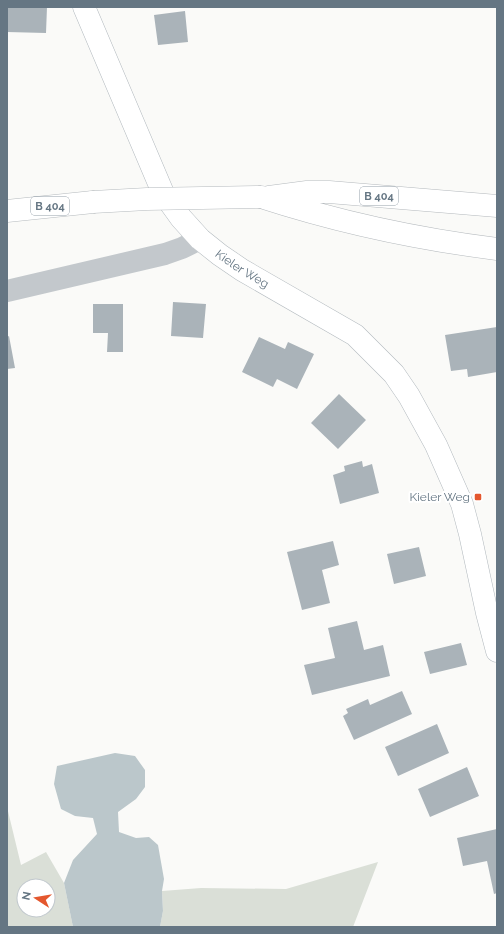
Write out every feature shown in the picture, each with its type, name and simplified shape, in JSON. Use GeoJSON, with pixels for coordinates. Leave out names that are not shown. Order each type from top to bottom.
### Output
{"type":"FeatureCollection","features":[{"type":"Feature","properties":{"kind":"main road","name":"Kieler Weg"},"geometry":{"type":"LineString","coordinates":[[84,7],[163,193],[181,218],[200,239],[242,270],[355,335],[394,374],[409,396],[436,444],[462,504],[497,651]]}},
{"type":"Feature","properties":{"kind":"main road","name":"B 404"},"geometry":{"type":"LineString","coordinates":[[7,211],[92,202],[147,199],[261,198],[308,192],[329,192],[497,206]]}},
{"type":"Feature","properties":{"kind":"main road","name":"B 404"},"geometry":{"type":"LineString","coordinates":[[261,198],[304,211],[391,232],[497,249]]}},
{"type":"Feature","properties":{"kind":"street"},"geometry":{"type":"LineString","coordinates":[[7,291],[165,254],[200,239]]}},
{"type":"Feature","properties":{"kind":"shaded area"},"geometry":{"type":"Polygon","coordinates":[[[115,753],[135,756],[145,770],[145,787],[136,799],[118,812],[119,832],[136,838],[149,837],[158,845],[164,879],[162,891],[163,911],[160,927],[73,927],[64,883],[73,860],[97,834],[93,818],[75,816],[61,809],[54,784],[57,766],[115,753]]]}},
{"type":"Feature","properties":{"kind":"shaded area"},"geometry":{"type":"Polygon","coordinates":[[[7,807],[21,865],[46,852],[64,883],[73,927],[7,927],[7,807]]]}},
{"type":"Feature","properties":{"kind":"shaded area"},"geometry":{"type":"Polygon","coordinates":[[[378,862],[353,927],[160,927],[163,911],[162,891],[201,888],[286,889],[378,862]]]}},
{"type":"Feature","properties":{"kind":"building"},"geometry":{"type":"Polygon","coordinates":[[[7,7],[47,7],[46,33],[7,32],[7,7]]]}},
{"type":"Feature","properties":{"kind":"building"},"geometry":{"type":"Polygon","coordinates":[[[185,11],[188,42],[158,45],[154,15],[185,11]]]}},
{"type":"Feature","properties":{"kind":"building"},"geometry":{"type":"Polygon","coordinates":[[[173,302],[206,304],[203,338],[171,336],[173,302]]]}},
{"type":"Feature","properties":{"kind":"building"},"geometry":{"type":"Polygon","coordinates":[[[93,304],[123,304],[123,352],[107,352],[108,333],[93,333],[93,304]]]}},
{"type":"Feature","properties":{"kind":"building"},"geometry":{"type":"Polygon","coordinates":[[[497,327],[497,372],[468,377],[467,369],[451,371],[445,335],[497,327]]]}},
{"type":"Feature","properties":{"kind":"building"},"geometry":{"type":"Polygon","coordinates":[[[9,336],[15,368],[7,369],[7,337],[9,336]]]}},
{"type":"Feature","properties":{"kind":"building"},"geometry":{"type":"Polygon","coordinates":[[[259,337],[285,349],[288,342],[314,354],[297,389],[277,379],[273,387],[242,372],[259,337]]]}},
{"type":"Feature","properties":{"kind":"building"},"geometry":{"type":"Polygon","coordinates":[[[339,394],[366,420],[338,449],[311,423],[339,394]]]}},
{"type":"Feature","properties":{"kind":"building"},"geometry":{"type":"Polygon","coordinates":[[[362,461],[363,467],[372,464],[379,493],[340,504],[333,475],[345,471],[344,466],[362,461]]]}},
{"type":"Feature","properties":{"kind":"building"},"geometry":{"type":"Polygon","coordinates":[[[333,541],[339,565],[322,570],[330,603],[302,610],[287,552],[333,541]]]}},
{"type":"Feature","properties":{"kind":"building"},"geometry":{"type":"Polygon","coordinates":[[[419,547],[426,576],[394,584],[387,554],[419,547]]]}},
{"type":"Feature","properties":{"kind":"building"},"geometry":{"type":"Polygon","coordinates":[[[357,621],[364,650],[383,645],[390,676],[312,695],[304,665],[335,658],[328,628],[357,621]]]}},
{"type":"Feature","properties":{"kind":"building"},"geometry":{"type":"Polygon","coordinates":[[[461,643],[467,665],[430,674],[424,652],[461,643]]]}},
{"type":"Feature","properties":{"kind":"building"},"geometry":{"type":"Polygon","coordinates":[[[402,691],[412,714],[354,740],[343,716],[348,713],[346,709],[368,699],[370,705],[402,691]]]}},
{"type":"Feature","properties":{"kind":"building"},"geometry":{"type":"Polygon","coordinates":[[[437,724],[449,753],[398,776],[385,747],[437,724]]]}},
{"type":"Feature","properties":{"kind":"building"},"geometry":{"type":"Polygon","coordinates":[[[467,767],[479,796],[430,817],[418,789],[467,767]]]}},
{"type":"Feature","properties":{"kind":"building"},"geometry":{"type":"Polygon","coordinates":[[[497,829],[497,893],[494,894],[487,861],[463,866],[457,838],[497,829]]]}},
{"type":"Feature","properties":{"kind":"place","name":"Kieler Weg"},"geometry":{"type":"Point","coordinates":[478,497]}}]}
